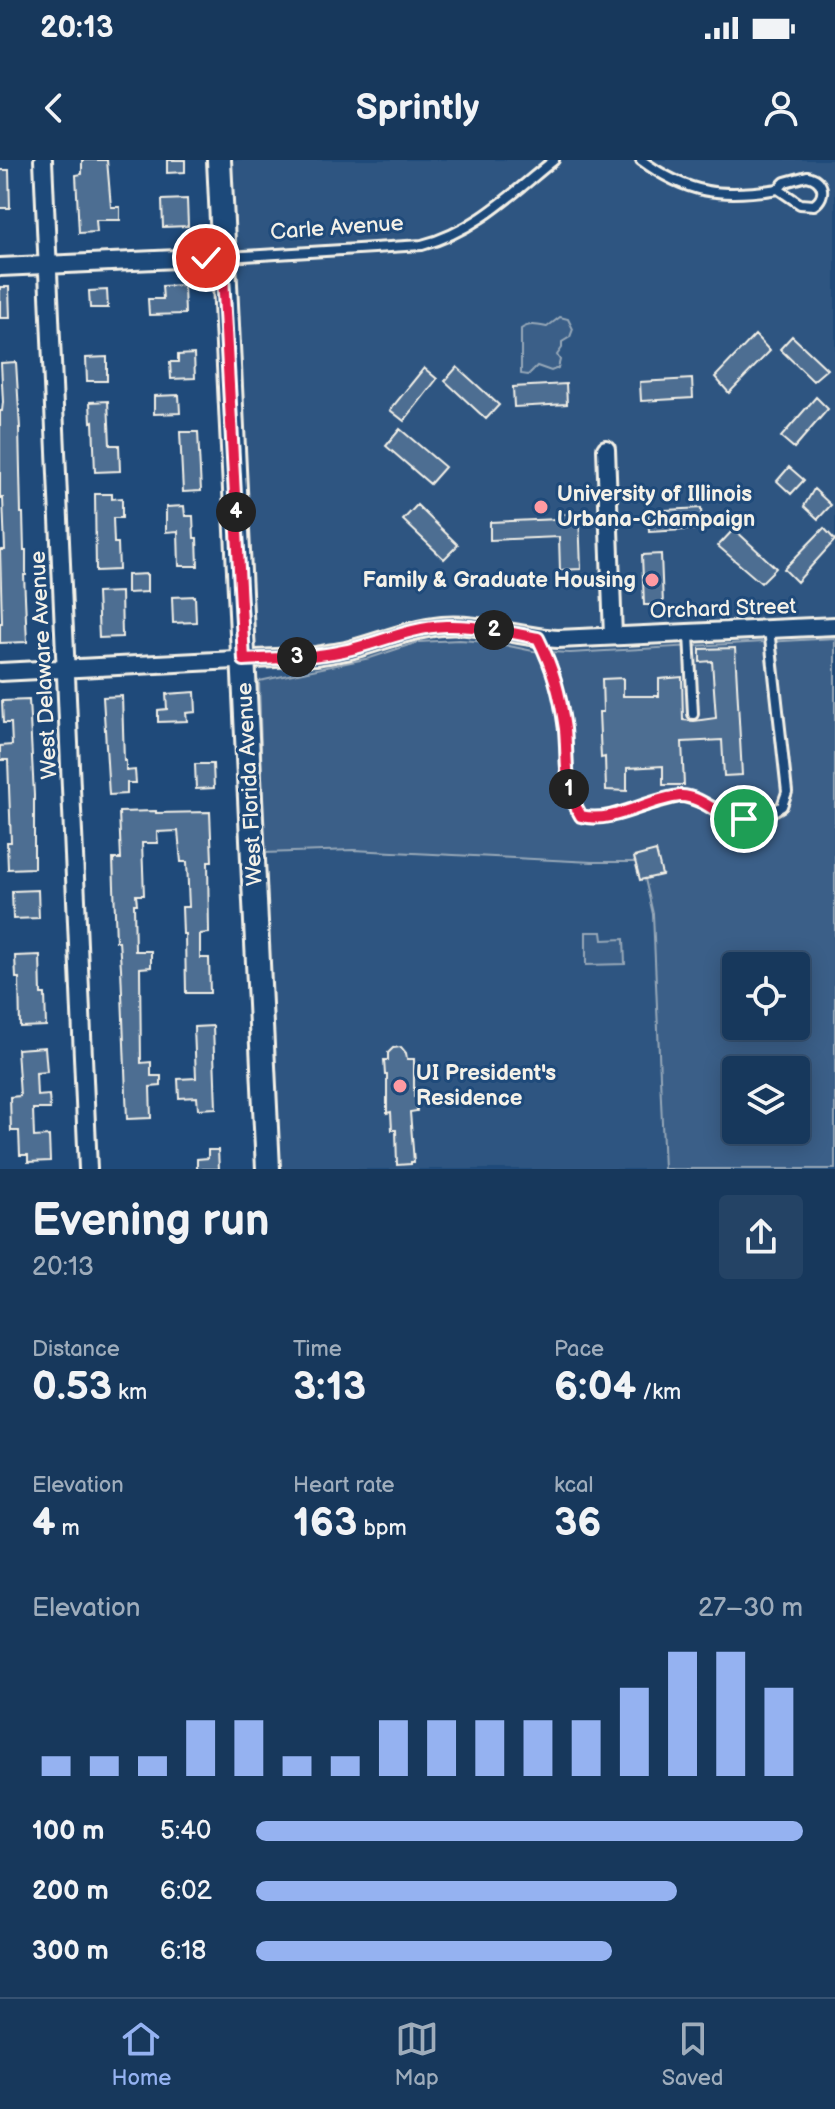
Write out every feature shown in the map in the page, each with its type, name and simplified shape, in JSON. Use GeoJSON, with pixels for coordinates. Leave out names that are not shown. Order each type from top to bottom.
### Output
{"type":"FeatureCollection","features":[{"type":"Feature","properties":{"kind":"main road","name":"West Florida Avenue"},"geometry":{"type":"LineString","coordinates":[[219,160],[268,1169]]}},
{"type":"Feature","properties":{"kind":"street","name":"West Delaware Avenue"},"geometry":{"type":"LineString","coordinates":[[43,160],[88,1169]]}},
{"type":"Feature","properties":{"kind":"street","name":"Carle Avenue"},"geometry":{"type":"LineString","coordinates":[[0,267],[222,257]]}},
{"type":"Feature","properties":{"kind":"street"},"geometry":{"type":"LineString","coordinates":[[606,449],[613,636]]}},
{"type":"Feature","properties":{"kind":"street","name":"Orchard Street"},"geometry":{"type":"LineString","coordinates":[[0,672],[316,656],[442,626],[487,628],[558,639],[835,626]]}},
{"type":"Feature","properties":{"kind":"lane","name":"Carle Avenue"},"geometry":{"type":"LineString","coordinates":[[222,257],[422,245],[437,241],[469,227],[554,160]]}},
{"type":"Feature","properties":{"kind":"lane"},"geometry":{"type":"LineString","coordinates":[[641,160],[673,180],[695,189],[721,194],[744,195],[778,189],[785,182],[807,176],[821,182],[823,189],[819,201],[806,206],[778,189]]}},
{"type":"Feature","properties":{"kind":"lane"},"geometry":{"type":"LineString","coordinates":[[538,638],[553,668],[565,732],[569,792],[581,816],[604,817],[682,796],[713,807],[728,818],[744,819],[765,816],[782,806],[787,792],[769,629]]}},
{"type":"Feature","properties":{"kind":"lane"},"geometry":{"type":"LineString","coordinates":[[689,633],[693,714]]}},
{"type":"Feature","properties":{"kind":"shaded area","name":"University of Illinois Urbana-Champaign"},"geometry":{"type":"Polygon","coordinates":[[[228,160],[835,160],[835,1169],[278,1169],[228,160]]]}},
{"type":"Feature","properties":{"kind":"shaded area"},"geometry":{"type":"Polygon","coordinates":[[[560,317],[568,319],[573,329],[570,337],[562,342],[557,355],[560,360],[558,368],[551,371],[537,366],[528,375],[521,374],[521,329],[530,325],[547,327],[560,317]]]}},
{"type":"Feature","properties":{"kind":"shaded area"},"geometry":{"type":"Polygon","coordinates":[[[835,638],[835,1169],[664,1169],[653,914],[645,879],[662,874],[634,857],[635,862],[592,862],[353,850],[264,853],[259,681],[370,658],[418,642],[490,642],[533,651],[570,653],[835,638]]]}},
{"type":"Feature","properties":{"kind":"shaded area"},"geometry":{"type":"Polygon","coordinates":[[[586,932],[602,932],[603,940],[624,939],[625,964],[586,965],[586,932]]]}},
{"type":"Feature","properties":{"kind":"building"},"geometry":{"type":"Polygon","coordinates":[[[82,160],[107,160],[111,207],[120,207],[120,220],[96,220],[97,232],[79,233],[76,175],[82,174],[82,160]]]}},
{"type":"Feature","properties":{"kind":"building"},"geometry":{"type":"Polygon","coordinates":[[[167,160],[185,160],[185,172],[167,173],[167,160]]]}},
{"type":"Feature","properties":{"kind":"building"},"geometry":{"type":"Polygon","coordinates":[[[0,170],[9,170],[10,208],[0,208],[0,170]]]}},
{"type":"Feature","properties":{"kind":"building"},"geometry":{"type":"Polygon","coordinates":[[[187,199],[188,226],[163,227],[162,200],[187,199]]]}},
{"type":"Feature","properties":{"kind":"building"},"geometry":{"type":"Polygon","coordinates":[[[184,285],[185,314],[149,315],[148,299],[163,299],[162,286],[184,285]]]}},
{"type":"Feature","properties":{"kind":"building"},"geometry":{"type":"Polygon","coordinates":[[[0,287],[9,287],[10,318],[0,318],[0,287]]]}},
{"type":"Feature","properties":{"kind":"building"},"geometry":{"type":"Polygon","coordinates":[[[107,290],[108,308],[90,308],[89,291],[107,290]]]}},
{"type":"Feature","properties":{"kind":"building"},"geometry":{"type":"Polygon","coordinates":[[[755,335],[770,351],[729,393],[715,377],[755,335]]]}},
{"type":"Feature","properties":{"kind":"building"},"geometry":{"type":"Polygon","coordinates":[[[792,336],[827,369],[813,381],[780,349],[792,336]]]}},
{"type":"Feature","properties":{"kind":"building"},"geometry":{"type":"Polygon","coordinates":[[[194,354],[195,378],[171,379],[170,362],[178,362],[178,355],[194,354]]]}},
{"type":"Feature","properties":{"kind":"building"},"geometry":{"type":"Polygon","coordinates":[[[107,357],[107,381],[87,381],[86,358],[107,357]]]}},
{"type":"Feature","properties":{"kind":"building"},"geometry":{"type":"Polygon","coordinates":[[[16,362],[21,513],[26,550],[27,642],[0,643],[0,550],[5,550],[3,498],[0,498],[1,363],[16,362]]]}},
{"type":"Feature","properties":{"kind":"building"},"geometry":{"type":"Polygon","coordinates":[[[457,367],[499,405],[486,419],[445,381],[457,367]]]}},
{"type":"Feature","properties":{"kind":"building"},"geometry":{"type":"Polygon","coordinates":[[[424,368],[437,379],[404,421],[390,410],[424,368]]]}},
{"type":"Feature","properties":{"kind":"building"},"geometry":{"type":"Polygon","coordinates":[[[692,379],[693,398],[641,401],[640,382],[692,379]]]}},
{"type":"Feature","properties":{"kind":"building"},"geometry":{"type":"Polygon","coordinates":[[[566,384],[567,404],[514,407],[513,387],[566,384]]]}},
{"type":"Feature","properties":{"kind":"building"},"geometry":{"type":"Polygon","coordinates":[[[179,395],[180,413],[154,414],[154,396],[179,395]]]}},
{"type":"Feature","properties":{"kind":"building"},"geometry":{"type":"Polygon","coordinates":[[[816,397],[828,409],[794,448],[781,437],[816,397]]]}},
{"type":"Feature","properties":{"kind":"building"},"geometry":{"type":"Polygon","coordinates":[[[108,401],[110,445],[119,445],[120,471],[95,472],[90,402],[108,401]]]}},
{"type":"Feature","properties":{"kind":"building"},"geometry":{"type":"Polygon","coordinates":[[[400,429],[445,467],[430,484],[386,446],[400,429]]]}},
{"type":"Feature","properties":{"kind":"building"},"geometry":{"type":"Polygon","coordinates":[[[180,432],[198,432],[201,491],[183,492],[180,432]]]}},
{"type":"Feature","properties":{"kind":"building"},"geometry":{"type":"Polygon","coordinates":[[[789,467],[804,480],[791,494],[777,481],[789,467]]]}},
{"type":"Feature","properties":{"kind":"building"},"geometry":{"type":"Polygon","coordinates":[[[814,489],[831,505],[818,519],[804,506],[814,489]]]}},
{"type":"Feature","properties":{"kind":"building"},"geometry":{"type":"Polygon","coordinates":[[[95,494],[112,494],[112,499],[122,498],[122,518],[113,518],[119,570],[96,571],[95,494]]]}},
{"type":"Feature","properties":{"kind":"building"},"geometry":{"type":"Polygon","coordinates":[[[417,505],[458,545],[444,559],[403,520],[417,505]]]}},
{"type":"Feature","properties":{"kind":"building"},"geometry":{"type":"Polygon","coordinates":[[[184,506],[185,516],[193,516],[198,566],[179,566],[178,531],[166,532],[166,507],[184,506]]]}},
{"type":"Feature","properties":{"kind":"building"},"geometry":{"type":"Polygon","coordinates":[[[701,508],[702,529],[649,532],[648,511],[701,508]]]}},
{"type":"Feature","properties":{"kind":"building"},"geometry":{"type":"Polygon","coordinates":[[[559,514],[579,514],[581,569],[560,570],[559,537],[490,540],[490,522],[559,519],[559,514]]]}},
{"type":"Feature","properties":{"kind":"building"},"geometry":{"type":"Polygon","coordinates":[[[824,528],[835,540],[797,582],[784,569],[824,528]]]}},
{"type":"Feature","properties":{"kind":"building"},"geometry":{"type":"Polygon","coordinates":[[[734,529],[776,568],[761,583],[718,546],[734,529]]]}},
{"type":"Feature","properties":{"kind":"building","name":"Family & Graduate Housing"},"geometry":{"type":"Polygon","coordinates":[[[661,554],[663,605],[644,605],[642,555],[661,554]]]}},
{"type":"Feature","properties":{"kind":"building"},"geometry":{"type":"Polygon","coordinates":[[[147,574],[147,592],[127,593],[127,575],[147,574]]]}},
{"type":"Feature","properties":{"kind":"building"},"geometry":{"type":"Polygon","coordinates":[[[121,592],[122,637],[99,638],[97,593],[121,592]]]}},
{"type":"Feature","properties":{"kind":"building"},"geometry":{"type":"Polygon","coordinates":[[[195,596],[196,622],[173,623],[172,597],[195,596]]]}},
{"type":"Feature","properties":{"kind":"building"},"geometry":{"type":"Polygon","coordinates":[[[735,648],[742,775],[724,776],[722,740],[682,742],[684,785],[663,785],[663,766],[627,768],[627,791],[606,790],[599,712],[603,712],[602,679],[623,678],[623,696],[659,696],[659,679],[682,677],[683,720],[716,718],[712,661],[700,662],[700,649],[735,648]]]}},
{"type":"Feature","properties":{"kind":"building"},"geometry":{"type":"Polygon","coordinates":[[[195,692],[196,712],[186,713],[187,721],[158,722],[158,710],[167,709],[166,694],[195,692]]]}},
{"type":"Feature","properties":{"kind":"building"},"geometry":{"type":"Polygon","coordinates":[[[122,696],[124,761],[126,771],[135,770],[136,783],[127,783],[127,794],[109,795],[103,697],[122,696]]]}},
{"type":"Feature","properties":{"kind":"building"},"geometry":{"type":"Polygon","coordinates":[[[29,700],[34,868],[8,869],[7,842],[11,842],[8,760],[0,760],[0,746],[12,745],[11,723],[3,723],[2,701],[29,700]]]}},
{"type":"Feature","properties":{"kind":"building"},"geometry":{"type":"Polygon","coordinates":[[[195,764],[213,764],[214,788],[196,789],[195,764]]]}},
{"type":"Feature","properties":{"kind":"building"},"geometry":{"type":"Polygon","coordinates":[[[119,812],[210,812],[212,861],[208,861],[209,933],[200,934],[200,958],[209,958],[210,993],[186,993],[182,907],[189,907],[187,862],[181,862],[178,831],[157,832],[158,843],[142,843],[144,895],[136,895],[137,904],[134,904],[135,951],[151,951],[151,967],[140,968],[141,1063],[151,1062],[151,1076],[161,1076],[161,1086],[150,1087],[151,1118],[127,1119],[113,859],[121,859],[119,812]]]}},
{"type":"Feature","properties":{"kind":"building"},"geometry":{"type":"Polygon","coordinates":[[[656,851],[662,875],[640,880],[634,857],[656,851]]]}},
{"type":"Feature","properties":{"kind":"building"},"geometry":{"type":"Polygon","coordinates":[[[38,890],[39,918],[13,919],[12,891],[38,890]]]}},
{"type":"Feature","properties":{"kind":"building"},"geometry":{"type":"Polygon","coordinates":[[[40,955],[46,1026],[20,1027],[19,978],[16,978],[15,956],[40,955]]]}},
{"type":"Feature","properties":{"kind":"building"},"geometry":{"type":"Polygon","coordinates":[[[213,1026],[216,1108],[198,1109],[197,1097],[179,1098],[178,1079],[196,1078],[194,1027],[213,1026]]]}},
{"type":"Feature","properties":{"kind":"building"},"geometry":{"type":"Polygon","coordinates":[[[45,1047],[47,1072],[36,1073],[37,1096],[49,1095],[50,1109],[33,1109],[34,1137],[49,1136],[50,1161],[28,1162],[28,1155],[20,1155],[19,1131],[11,1131],[10,1097],[20,1096],[17,1049],[45,1047]]]}},
{"type":"Feature","properties":{"kind":"building","name":"UI President's Residence"},"geometry":{"type":"Polygon","coordinates":[[[401,1047],[407,1059],[414,1059],[417,1111],[410,1112],[414,1162],[397,1165],[396,1130],[392,1130],[391,1112],[387,1113],[384,1060],[388,1060],[388,1053],[393,1048],[401,1047]]]}},
{"type":"Feature","properties":{"kind":"building"},"geometry":{"type":"Polygon","coordinates":[[[208,1150],[218,1150],[219,1169],[197,1169],[197,1159],[208,1158],[208,1150]]]}},
{"type":"Feature","properties":{"kind":"place","name":"University of Illinois Urbana-Champaign"},"geometry":{"type":"Point","coordinates":[541,507]}},
{"type":"Feature","properties":{"kind":"place","name":"Family & Graduate Housing"},"geometry":{"type":"Point","coordinates":[652,580]}},
{"type":"Feature","properties":{"kind":"place","name":"UI President's Residence"},"geometry":{"type":"Point","coordinates":[400,1086]}},
{"type":"Feature","properties":{"kind":"route"},"geometry":{"type":"LineString","coordinates":[[206,258],[222,257],[244,660],[316,656],[442,626],[487,628],[538,638],[553,668],[565,732],[569,792],[581,816],[604,817],[682,796],[713,807],[728,818],[744,819]]}}]}
